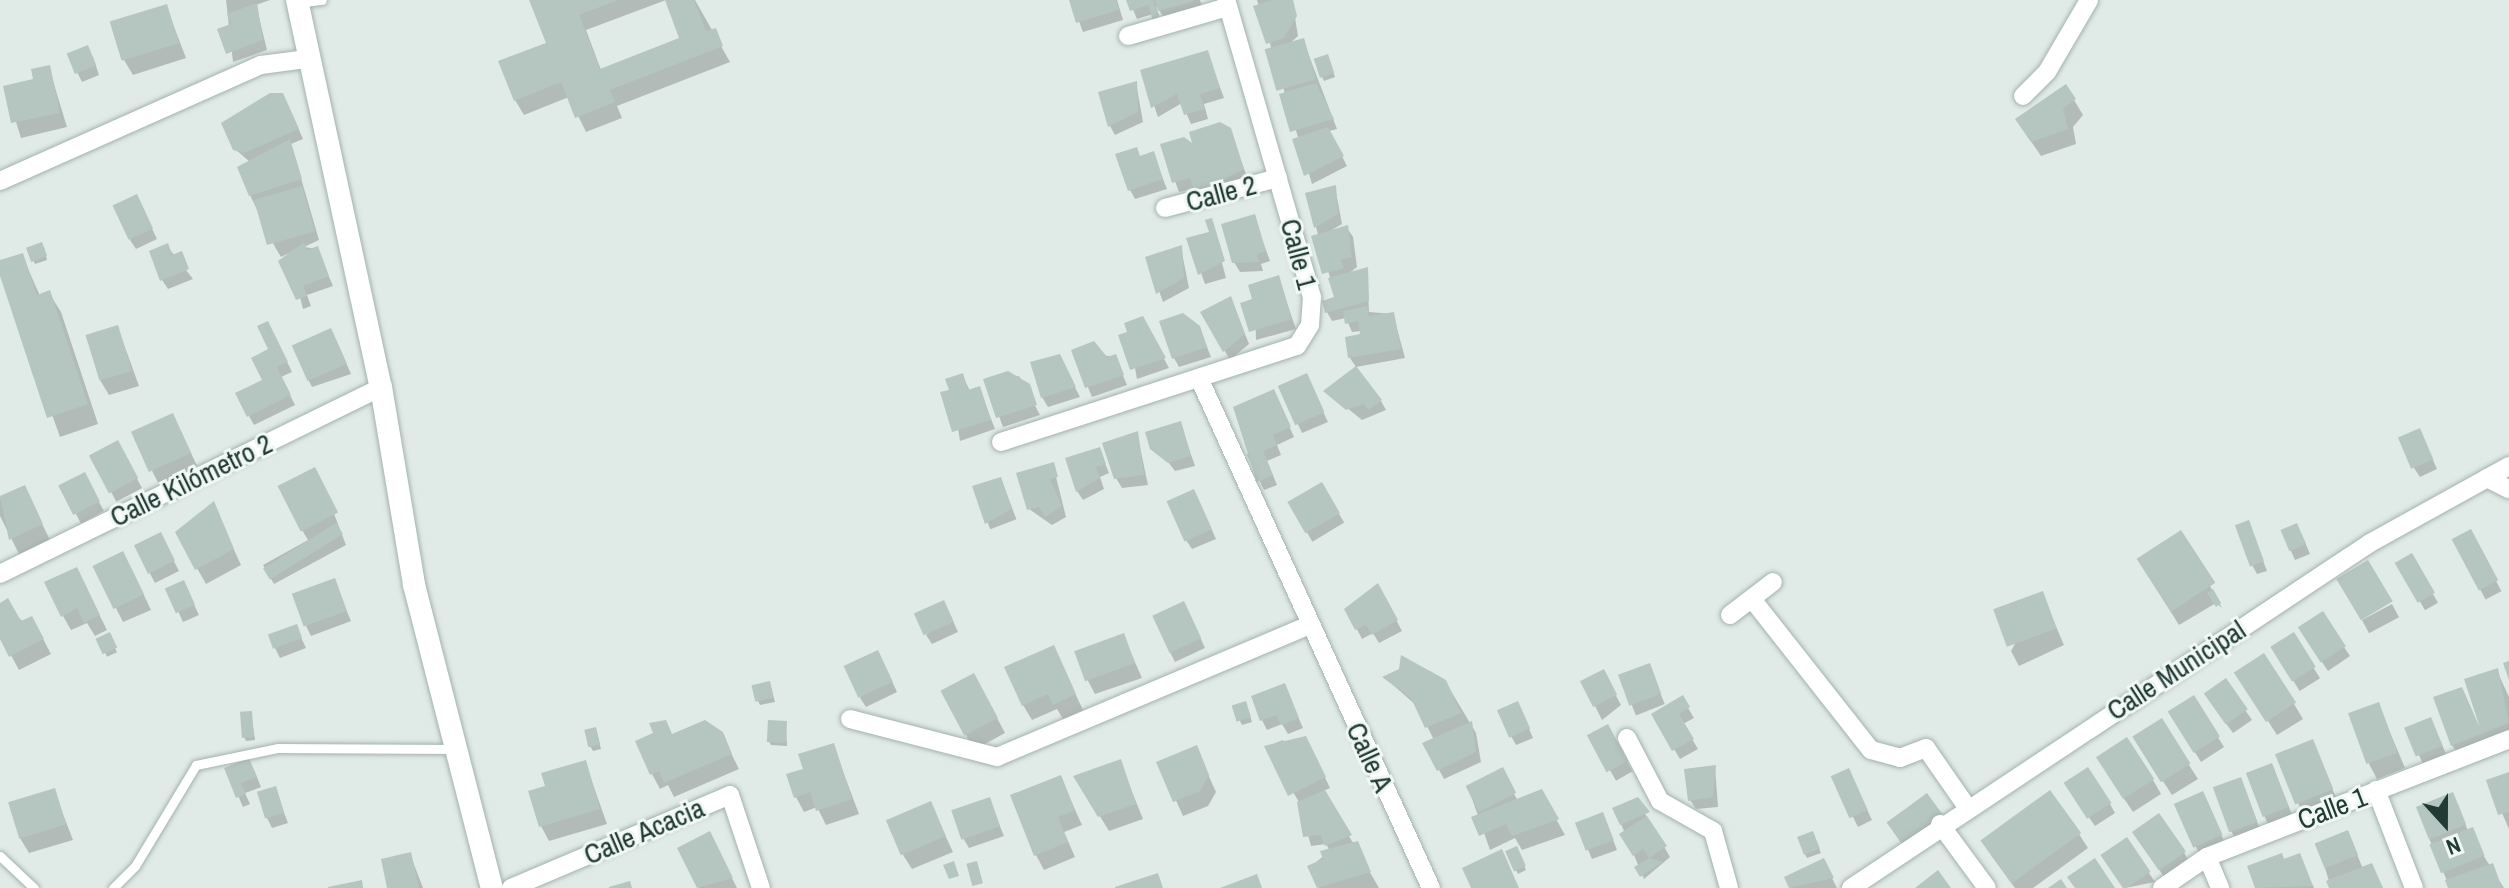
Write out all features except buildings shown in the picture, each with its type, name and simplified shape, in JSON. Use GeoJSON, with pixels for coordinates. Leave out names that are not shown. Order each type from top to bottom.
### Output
{"type":"FeatureCollection","features":[{"type":"Feature","properties":{"kind":"street"},"geometry":{"type":"LineString","coordinates":[[2023,96],[2047,72],[2089,0]]}},
{"type":"Feature","properties":{"kind":"street"},"geometry":{"type":"LineString","coordinates":[[297,2],[306,59],[381,387],[414,585],[453,749],[492,888]]}},
{"type":"Feature","properties":{"kind":"street"},"geometry":{"type":"LineString","coordinates":[[1128,36],[1227,4]]}},
{"type":"Feature","properties":{"kind":"street","name":"Calle 1"},"geometry":{"type":"LineString","coordinates":[[1001,442],[1297,346],[1310,325],[1312,297],[1227,4]]}},
{"type":"Feature","properties":{"kind":"street"},"geometry":{"type":"LineString","coordinates":[[0,181],[261,65],[306,59]]}},
{"type":"Feature","properties":{"kind":"street","name":"Calle 2"},"geometry":{"type":"LineString","coordinates":[[1165,208],[1278,178]]}},
{"type":"Feature","properties":{"kind":"street","name":"Calle A"},"geometry":{"type":"LineString","coordinates":[[1199,378],[1431,888]]}},
{"type":"Feature","properties":{"kind":"street","name":"Calle Kilómetro 2"},"geometry":{"type":"LineString","coordinates":[[0,574],[381,387]]}},
{"type":"Feature","properties":{"kind":"street","name":"Calle Municipal"},"geometry":{"type":"LineString","coordinates":[[1851,888],[1940,824],[2370,543],[2509,466]]}},
{"type":"Feature","properties":{"kind":"street"},"geometry":{"type":"LineString","coordinates":[[2487,478],[2509,489]]}},
{"type":"Feature","properties":{"kind":"street"},"geometry":{"type":"LineString","coordinates":[[1730,615],[1773,582]]}},
{"type":"Feature","properties":{"kind":"street"},"geometry":{"type":"LineString","coordinates":[[1752,599],[1871,750],[1900,758],[1926,748],[1967,807]]}},
{"type":"Feature","properties":{"kind":"street"},"geometry":{"type":"LineString","coordinates":[[850,719],[997,757],[1309,625]]}},
{"type":"Feature","properties":{"kind":"street"},"geometry":{"type":"LineString","coordinates":[[1627,738],[1660,801],[1713,831],[1729,888]]}},
{"type":"Feature","properties":{"kind":"street","name":"Calle 1"},"geometry":{"type":"LineString","coordinates":[[2162,888],[2207,857],[2509,739]]}},
{"type":"Feature","properties":{"kind":"street"},"geometry":{"type":"LineString","coordinates":[[2376,790],[2414,888]]}},
{"type":"Feature","properties":{"kind":"street","name":"Calle Acacia"},"geometry":{"type":"LineString","coordinates":[[511,888],[730,795],[761,888]]}},
{"type":"Feature","properties":{"kind":"street"},"geometry":{"type":"LineString","coordinates":[[1940,824],[1987,888]]}},
{"type":"Feature","properties":{"kind":"street"},"geometry":{"type":"LineString","coordinates":[[2207,857],[2220,888]]}},
{"type":"Feature","properties":{"kind":"lane"},"geometry":{"type":"LineString","coordinates":[[297,2],[322,0]]}},
{"type":"Feature","properties":{"kind":"lane"},"geometry":{"type":"LineString","coordinates":[[113,888],[135,866],[196,765],[278,748],[453,749]]}},
{"type":"Feature","properties":{"kind":"lane"},"geometry":{"type":"LineString","coordinates":[[0,856],[34,888]]}}]}
